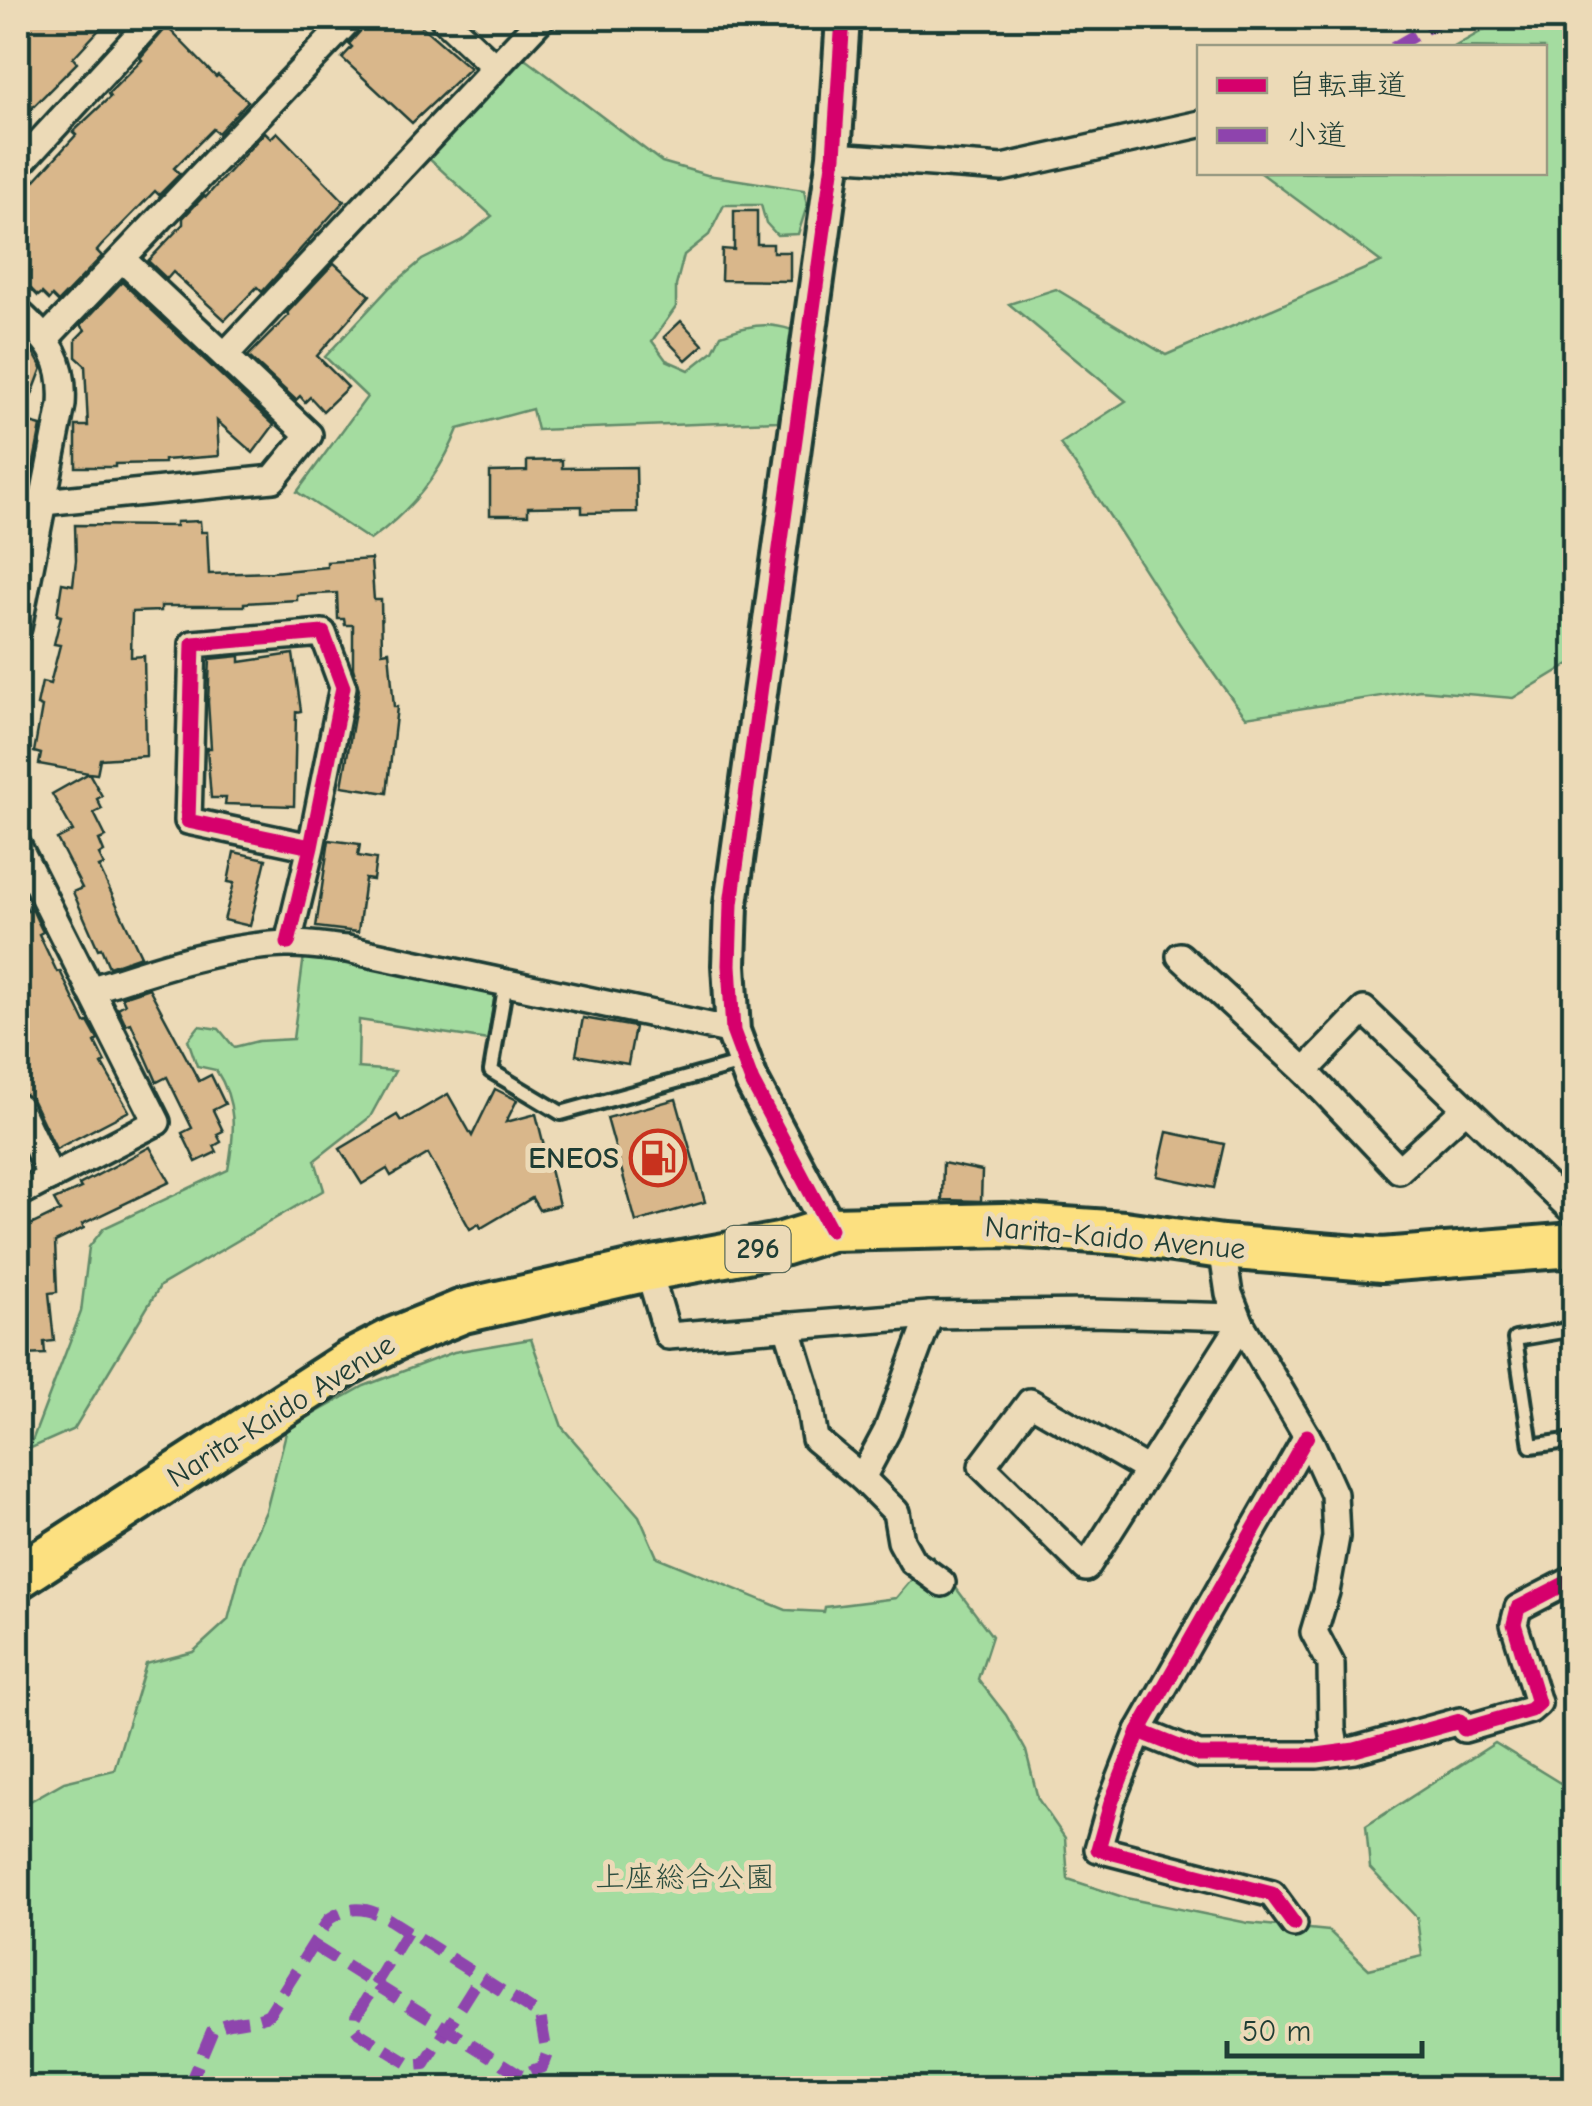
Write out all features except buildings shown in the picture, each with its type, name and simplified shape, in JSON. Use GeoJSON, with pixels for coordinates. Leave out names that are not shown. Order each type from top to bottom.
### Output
{"type":"FeatureCollection","features":[{"type":"Feature","properties":{"kind":"highway","name":"Narita-Kaido Avenue"},"geometry":{"type":"LineString","coordinates":[[18,1577],[348,1364],[394,1339],[463,1311],[648,1269],[778,1245],[830,1229],[1004,1224],[1124,1233],[1222,1248],[1382,1260],[1574,1245]]}},
{"type":"Feature","properties":{"kind":"street"},"geometry":{"type":"LineString","coordinates":[[18,166],[154,18]]}},
{"type":"Feature","properties":{"kind":"street"},"geometry":{"type":"LineString","coordinates":[[46,338],[351,18]]}},
{"type":"Feature","properties":{"kind":"street"},"geometry":{"type":"LineString","coordinates":[[443,18],[495,67]]}},
{"type":"Feature","properties":{"kind":"street"},"geometry":{"type":"LineString","coordinates":[[225,355],[542,18]]}},
{"type":"Feature","properties":{"kind":"street"},"geometry":{"type":"LineString","coordinates":[[830,1229],[752,1082],[733,1031],[729,965],[730,904],[834,156],[843,18]]}},
{"type":"Feature","properties":{"kind":"street"},"geometry":{"type":"LineString","coordinates":[[834,156],[1002,168],[1197,125]]}},
{"type":"Feature","properties":{"kind":"street"},"geometry":{"type":"LineString","coordinates":[[43,502],[273,479],[309,434],[122,259]]}},
{"type":"Feature","properties":{"kind":"street"},"geometry":{"type":"LineString","coordinates":[[18,312],[46,338],[60,365],[64,386],[18,628]]}},
{"type":"Feature","properties":{"kind":"street"},"geometry":{"type":"LineString","coordinates":[[288,943],[312,847],[342,687],[324,633],[193,644],[188,821],[312,847]]}},
{"type":"Feature","properties":{"kind":"street"},"geometry":{"type":"LineString","coordinates":[[18,846],[157,1122],[18,1194]]}},
{"type":"Feature","properties":{"kind":"street"},"geometry":{"type":"LineString","coordinates":[[90,990],[177,962],[288,943],[347,948],[733,1031]]}},
{"type":"Feature","properties":{"kind":"street"},"geometry":{"type":"LineString","coordinates":[[1180,956],[1305,1070],[1399,1170],[1466,1108]]}},
{"type":"Feature","properties":{"kind":"street"},"geometry":{"type":"LineString","coordinates":[[1305,1070],[1364,1010],[1574,1212]]}},
{"type":"Feature","properties":{"kind":"street"},"geometry":{"type":"LineString","coordinates":[[18,1107],[51,1177]]}},
{"type":"Feature","properties":{"kind":"street"},"geometry":{"type":"LineString","coordinates":[[1222,1248],[1229,1294],[1240,1321],[1307,1436],[1334,1494],[1336,1537],[1314,1632],[1331,1664],[1336,1752]]}},
{"type":"Feature","properties":{"kind":"street"},"geometry":{"type":"LineString","coordinates":[[648,1269],[668,1336],[930,1314],[1092,1313],[1240,1321]]}},
{"type":"Feature","properties":{"kind":"street"},"geometry":{"type":"LineString","coordinates":[[862,1478],[886,1430],[930,1314]]}},
{"type":"Feature","properties":{"kind":"street"},"geometry":{"type":"LineString","coordinates":[[1148,1470],[1030,1402],[982,1466],[1086,1568],[1148,1470],[1240,1321]]}},
{"type":"Feature","properties":{"kind":"street"},"geometry":{"type":"LineString","coordinates":[[787,1326],[807,1391],[814,1439],[896,1512],[901,1541],[912,1561],[942,1583]]}},
{"type":"Feature","properties":{"kind":"street"},"geometry":{"type":"LineString","coordinates":[[1294,1924],[1272,1894],[1098,1849],[1110,1804],[1140,1731],[1307,1436]]}},
{"type":"Feature","properties":{"kind":"street"},"geometry":{"type":"LineString","coordinates":[[1140,1731],[1199,1754],[1336,1752],[1460,1721],[1464,1729],[1530,1710],[1538,1703],[1514,1624],[1518,1608],[1574,1579]]}},
{"type":"Feature","properties":{"kind":"lane"},"geometry":{"type":"LineString","coordinates":[[506,982],[491,1070],[561,1112],[745,1062]]}},
{"type":"Feature","properties":{"kind":"lane"},"geometry":{"type":"LineString","coordinates":[[1574,1329],[1515,1339],[1531,1446],[1574,1440]]}},
{"type":"Feature","properties":{"kind":"green space"},"geometry":{"type":"Polygon","coordinates":[[[1505,18],[1574,18],[1574,661],[1513,698],[1420,690],[1246,717],[1060,444],[1126,401],[1009,304],[1056,289],[1166,355],[1381,262],[1264,175],[1547,175],[1547,45],[1458,45],[1505,18]]]}},
{"type":"Feature","properties":{"kind":"green space"},"geometry":{"type":"Polygon","coordinates":[[[522,56],[662,162],[707,175],[804,190],[807,206],[798,234],[777,235],[766,223],[761,205],[724,205],[709,235],[684,255],[676,286],[676,307],[652,341],[666,360],[689,370],[713,351],[721,335],[756,326],[792,330],[778,421],[537,430],[532,409],[458,429],[423,491],[370,540],[297,492],[367,397],[325,357],[390,287],[422,260],[462,240],[492,216],[427,157],[522,56]]]}},
{"type":"Feature","properties":{"kind":"green space"},"geometry":{"type":"Polygon","coordinates":[[[304,955],[345,958],[495,993],[488,1040],[359,1020],[358,1068],[395,1071],[370,1117],[315,1160],[324,1190],[160,1286],[74,1429],[29,1449],[81,1312],[89,1247],[104,1228],[228,1170],[233,1131],[228,1094],[216,1070],[197,1066],[188,1040],[199,1026],[219,1029],[234,1047],[293,1039],[304,955]]]}},
{"type":"Feature","properties":{"kind":"green space","name":"上座総合公園"},"geometry":{"type":"Polygon","coordinates":[[[531,1339],[562,1427],[639,1516],[657,1557],[786,1610],[824,1612],[825,1607],[896,1598],[932,1556],[992,1636],[978,1679],[1006,1715],[1026,1751],[1038,1799],[1065,1838],[1068,1879],[1126,1898],[1248,1923],[1329,1931],[1369,1969],[1422,1956],[1417,1918],[1370,1868],[1366,1826],[1495,1743],[1565,1786],[1574,1784],[1570,1846],[1574,1847],[1574,2088],[18,2088],[18,1808],[64,1782],[114,1770],[146,1664],[193,1652],[228,1620],[243,1562],[266,1511],[287,1429],[364,1386],[454,1352],[531,1339]]]}},
{"type":"Feature","properties":{"kind":"marked path"},"geometry":{"type":"LineString","coordinates":[[1398,45],[1444,18]]}},
{"type":"Feature","properties":{"kind":"marked path"},"geometry":{"type":"LineString","coordinates":[[188,2088],[212,2031],[269,2014],[329,1919],[360,1909],[390,1920],[540,2015],[547,2054],[542,2067],[485,2088]]}},
{"type":"Feature","properties":{"kind":"marked path"},"geometry":{"type":"LineString","coordinates":[[407,1932],[356,2016],[355,2028],[359,2033],[411,2065],[425,2064],[480,1977]]}},
{"type":"Feature","properties":{"kind":"marked path"},"geometry":{"type":"LineString","coordinates":[[314,1946],[521,2075]]}},
{"type":"Feature","properties":{"kind":"cycle path"},"geometry":{"type":"LineString","coordinates":[[830,1229],[752,1082],[733,1031],[729,965],[731,904],[834,156],[843,18]]}},
{"type":"Feature","properties":{"kind":"cycle path"},"geometry":{"type":"LineString","coordinates":[[288,943],[311,847],[343,687],[323,633],[193,644],[188,821],[311,847]]}},
{"type":"Feature","properties":{"kind":"cycle path"},"geometry":{"type":"LineString","coordinates":[[1294,1924],[1272,1894],[1098,1849],[1139,1731],[1307,1436]]}},
{"type":"Feature","properties":{"kind":"cycle path"},"geometry":{"type":"LineString","coordinates":[[1139,1731],[1199,1755],[1317,1755],[1355,1750],[1460,1721],[1464,1729],[1530,1710],[1538,1703],[1514,1624],[1518,1608],[1574,1579]]}},
{"type":"Feature","properties":{"kind":"place","name":"ENEOS"},"geometry":{"type":"Point","coordinates":[658,1158]}}]}
